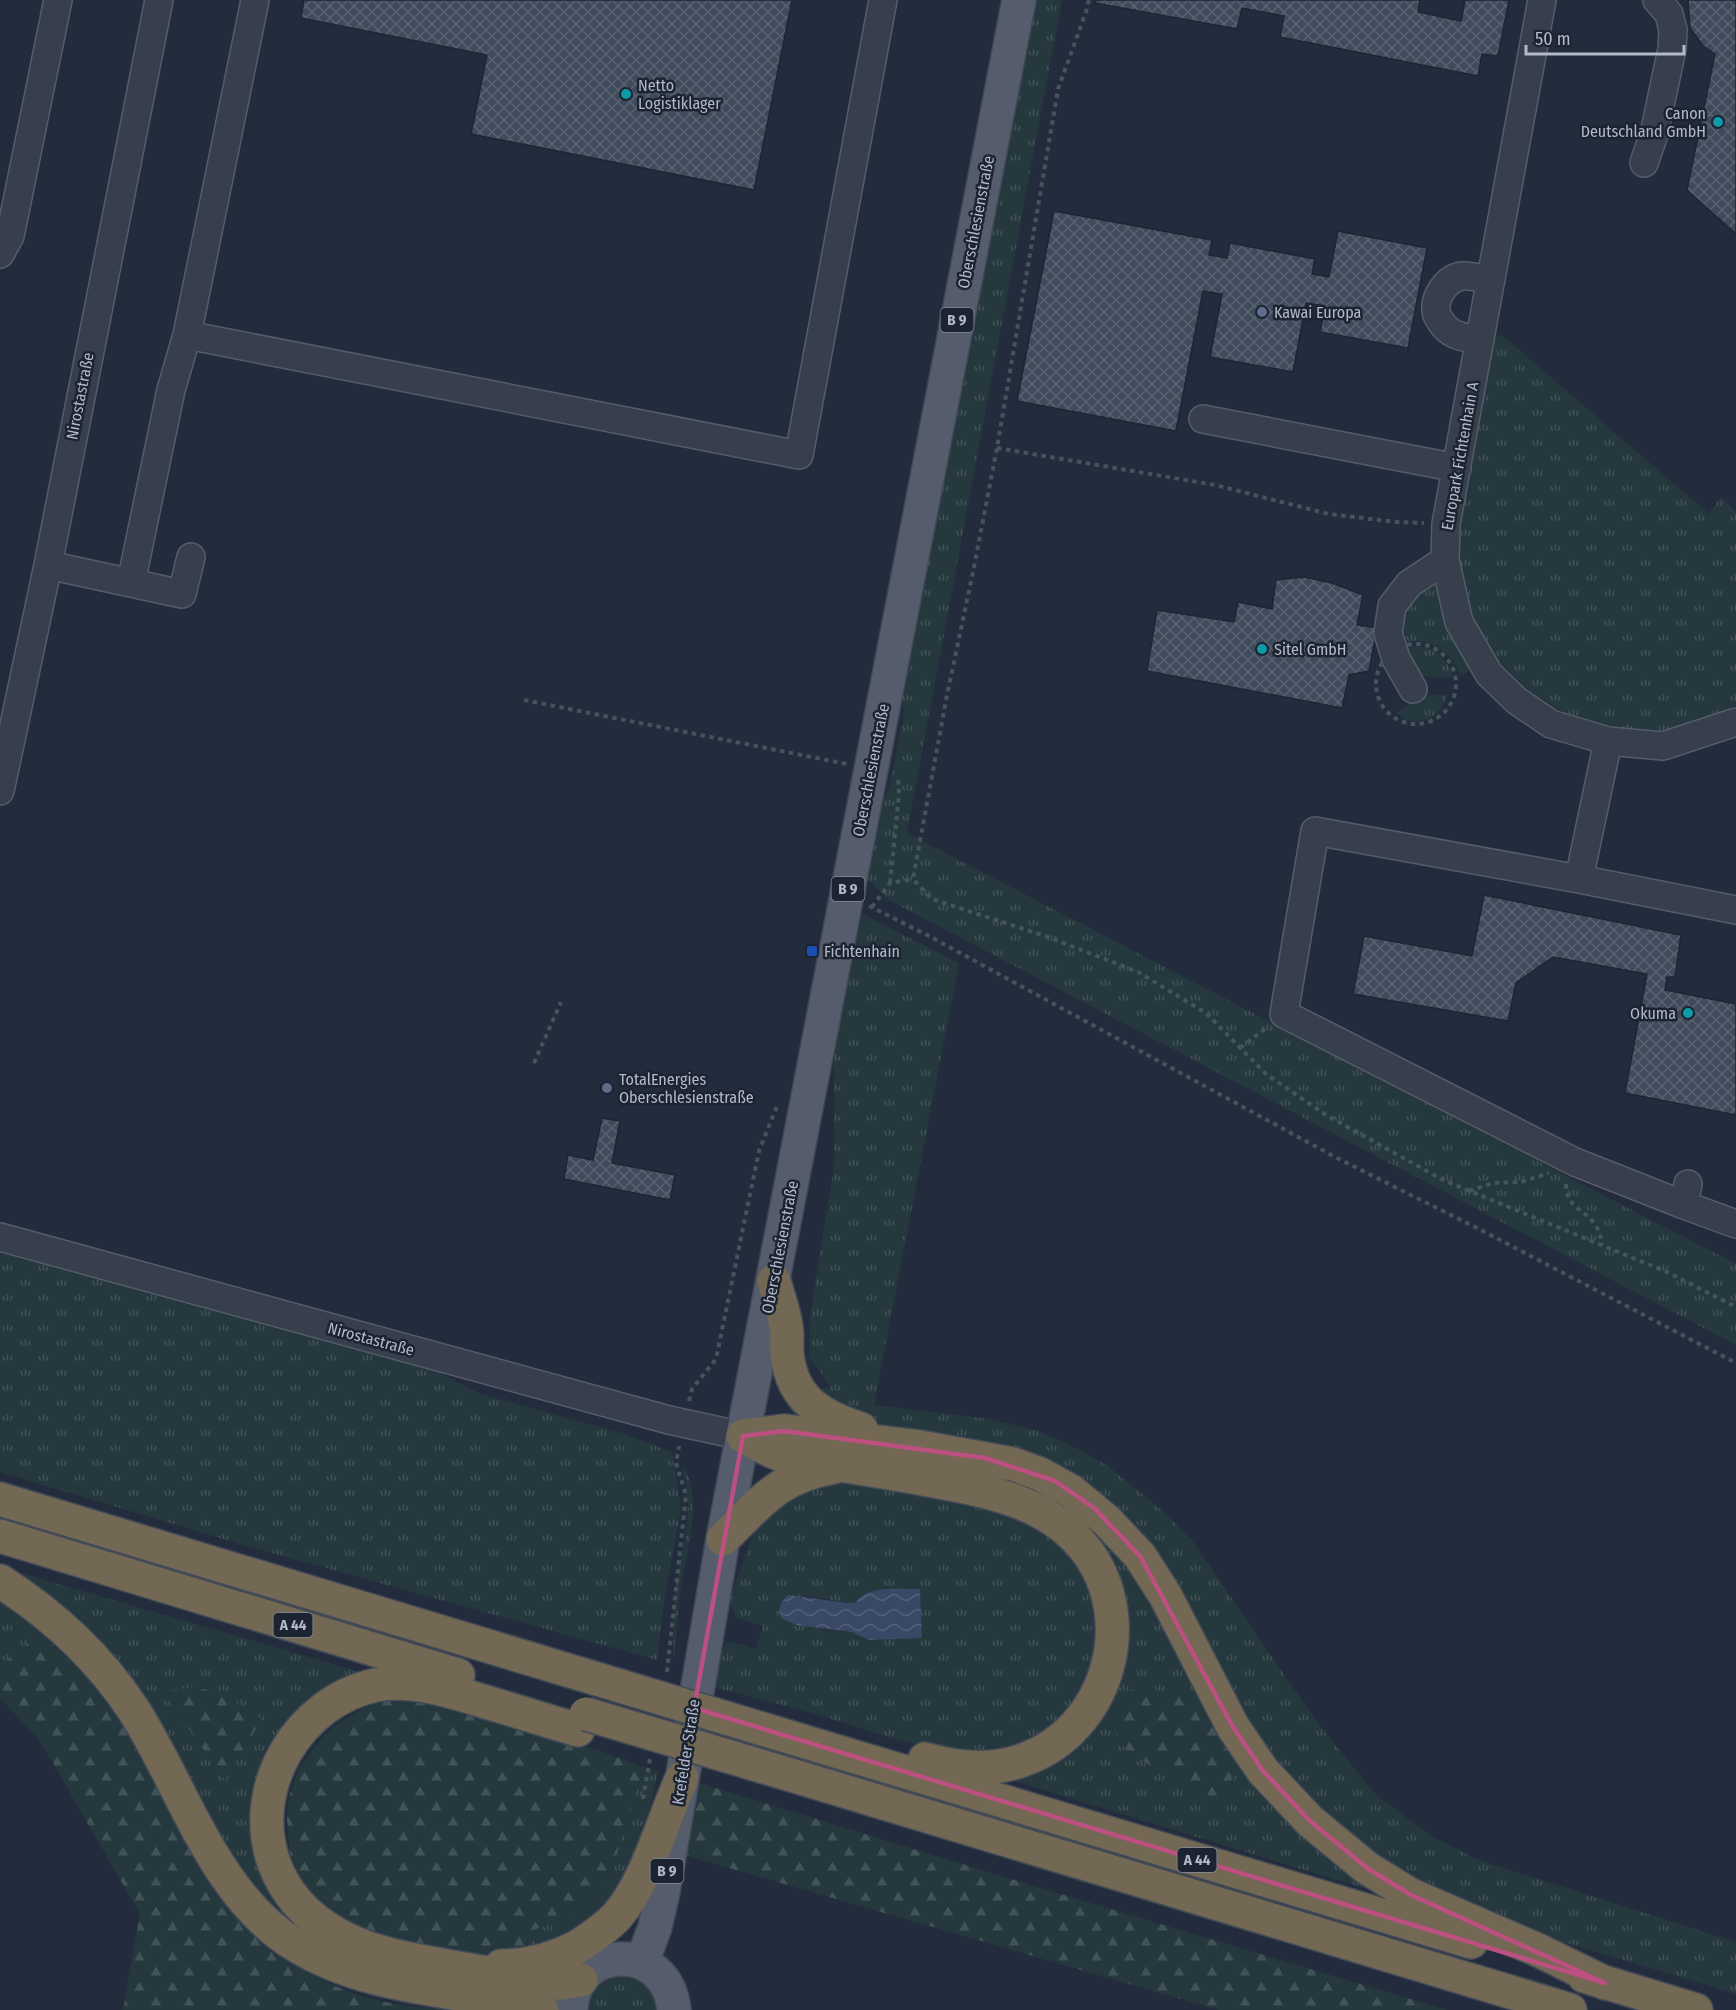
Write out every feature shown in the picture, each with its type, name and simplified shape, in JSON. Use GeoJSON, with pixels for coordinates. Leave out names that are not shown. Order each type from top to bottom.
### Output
{"type":"FeatureCollection","features":[{"type":"Feature","properties":{"kind":"highway"},"geometry":{"type":"LineString","coordinates":[[774,1281],[787,1327],[789,1364],[795,1382],[805,1399],[826,1415],[842,1422],[920,1447]]}},
{"type":"Feature","properties":{"kind":"highway"},"geometry":{"type":"LineString","coordinates":[[742,1436],[784,1431],[920,1447],[1013,1464],[1055,1481],[1082,1499],[1107,1521],[1140,1556],[1165,1595],[1237,1734],[1263,1771],[1310,1821],[1367,1868],[1411,1895],[1540,1951],[1605,1983]]}},
{"type":"Feature","properties":{"kind":"highway"},"geometry":{"type":"LineString","coordinates":[[742,1436],[779,1454],[994,1494],[1025,1505],[1065,1528],[1086,1551],[1102,1579],[1113,1623],[1111,1656],[1099,1693],[1089,1709],[1076,1726],[1059,1742],[1043,1752],[1010,1764],[968,1767],[937,1762],[792,1728]]}},
{"type":"Feature","properties":{"kind":"highway"},"geometry":{"type":"LineString","coordinates":[[723,1539],[779,1486],[809,1473],[841,1465]]}},
{"type":"Feature","properties":{"kind":"highway","name":"A 44"},"geometry":{"type":"LineString","coordinates":[[0,1499],[686,1705],[792,1728],[1696,2010]]}},
{"type":"Feature","properties":{"kind":"highway","name":"A 44"},"geometry":{"type":"LineString","coordinates":[[0,1536],[582,1722],[775,1779],[975,1830],[1570,2010]]}},
{"type":"Feature","properties":{"kind":"highway"},"geometry":{"type":"LineString","coordinates":[[0,1581],[53,1618],[102,1668],[141,1723],[227,1877],[256,1912],[284,1938],[323,1960],[365,1976],[542,2010]]}},
{"type":"Feature","properties":{"kind":"highway"},"geometry":{"type":"LineString","coordinates":[[576,1995],[563,1983],[545,1983],[430,1963],[386,1953],[344,1938],[306,1912],[288,1889],[273,1861],[268,1817],[272,1784],[289,1744],[313,1718],[341,1698],[369,1687],[389,1684],[420,1686],[582,1722]]}},
{"type":"Feature","properties":{"kind":"highway"},"geometry":{"type":"LineString","coordinates":[[430,1963],[477,1966],[524,1965],[558,1955],[592,1937],[618,1915],[634,1891],[682,1778]]}},
{"type":"Feature","properties":{"kind":"main road","name":"Oberschlesienstraße"},"geometry":{"type":"LineString","coordinates":[[723,1539],[1019,0]]}},
{"type":"Feature","properties":{"kind":"main road","name":"Krefelder Straße"},"geometry":{"type":"LineString","coordinates":[[642,1962],[659,1913],[723,1539]]}},
{"type":"Feature","properties":{"kind":"main road"},"geometry":{"type":"LineString","coordinates":[[576,1995],[592,1968],[614,1959],[633,1960],[652,1968],[664,1979],[672,1993],[674,2010]]}},
{"type":"Feature","properties":{"kind":"street"},"geometry":{"type":"LineString","coordinates":[[0,254],[10,236],[58,0]]}},
{"type":"Feature","properties":{"kind":"street","name":"Nirostastraße"},"geometry":{"type":"LineString","coordinates":[[0,791],[48,566],[159,0]]}},
{"type":"Feature","properties":{"kind":"street"},"geometry":{"type":"LineString","coordinates":[[130,583],[171,390],[187,335],[255,0]]}},
{"type":"Feature","properties":{"kind":"street"},"geometry":{"type":"LineString","coordinates":[[187,335],[799,455],[883,0]]}},
{"type":"Feature","properties":{"kind":"street","name":"Europark Fichtenhain A"},"geometry":{"type":"LineString","coordinates":[[1542,0],[1446,524],[1445,560],[1459,622],[1489,674],[1518,701],[1551,724],[1608,741],[1663,746],[1736,722]]}},
{"type":"Feature","properties":{"kind":"street"},"geometry":{"type":"LineString","coordinates":[[1644,163],[1654,134],[1672,49],[1673,30],[1669,14],[1657,0]]}},
{"type":"Feature","properties":{"kind":"street"},"geometry":{"type":"LineString","coordinates":[[1480,340],[1456,335],[1446,327],[1437,315],[1438,301],[1442,287],[1450,279],[1464,275],[1491,280]]}},
{"type":"Feature","properties":{"kind":"street"},"geometry":{"type":"LineString","coordinates":[[1203,419],[1457,468]]}},
{"type":"Feature","properties":{"kind":"street"},"geometry":{"type":"LineString","coordinates":[[48,566],[182,594],[191,557]]}},
{"type":"Feature","properties":{"kind":"street"},"geometry":{"type":"LineString","coordinates":[[1413,689],[1396,659],[1388,633],[1392,606],[1409,584],[1445,560]]}},
{"type":"Feature","properties":{"kind":"street"},"geometry":{"type":"LineString","coordinates":[[1579,879],[1608,741]]}},
{"type":"Feature","properties":{"kind":"street"},"geometry":{"type":"LineString","coordinates":[[1736,910],[1315,831],[1284,1014],[1575,1162],[1686,1195],[1736,1224]]}},
{"type":"Feature","properties":{"kind":"street","name":"Nirostastraße"},"geometry":{"type":"LineString","coordinates":[[0,1237],[685,1424],[742,1436]]}},
{"type":"Feature","properties":{"kind":"path"},"geometry":{"type":"LineString","coordinates":[[913,879],[947,695],[997,448],[1058,89],[1089,0]]}},
{"type":"Feature","properties":{"kind":"path"},"geometry":{"type":"LineString","coordinates":[[997,448],[1215,485],[1329,514],[1396,522],[1446,524]]}},
{"type":"Feature","properties":{"kind":"path"},"geometry":{"type":"LineString","coordinates":[[524,700],[848,764]]}},
{"type":"Feature","properties":{"kind":"path"},"geometry":{"type":"LineString","coordinates":[[897,775],[899,794],[890,883],[872,907],[1335,1157],[1487,1233],[1736,1363]]}},
{"type":"Feature","properties":{"kind":"path"},"geometry":{"type":"LineString","coordinates":[[890,883],[913,879]]}},
{"type":"Feature","properties":{"kind":"path"},"geometry":{"type":"LineString","coordinates":[[913,879],[932,899],[1048,937],[1138,972],[1206,1013],[1266,1074],[1326,1115],[1443,1180],[1666,1272],[1736,1307]]}},
{"type":"Feature","properties":{"kind":"path"},"geometry":{"type":"LineString","coordinates":[[534,1063],[561,1002]]}},
{"type":"Feature","properties":{"kind":"path"},"geometry":{"type":"LineString","coordinates":[[1240,1048],[1284,1014]]}},
{"type":"Feature","properties":{"kind":"path"},"geometry":{"type":"LineString","coordinates":[[667,1673],[686,1495],[676,1463],[692,1389],[716,1359],[759,1151],[780,1099]]}},
{"type":"Feature","properties":{"kind":"path"},"geometry":{"type":"LineString","coordinates":[[1468,1191],[1493,1183],[1521,1182],[1543,1176],[1575,1162]]}},
{"type":"Feature","properties":{"kind":"path"},"geometry":{"type":"LineString","coordinates":[[1575,1162],[1566,1184],[1566,1196],[1596,1225],[1602,1245]]}},
{"type":"Feature","properties":{"kind":"path"},"geometry":{"type":"LineString","coordinates":[[642,1801],[651,1754]]}},
{"type":"Feature","properties":{"kind":"highlighted area"},"geometry":{"type":"Polygon","coordinates":[[[784,1431],[985,1458],[1055,1481],[1094,1508],[1140,1556],[1233,1727],[1263,1771],[1310,1821],[1367,1868],[1411,1895],[1605,1983],[694,1708],[743,1436],[784,1431]]]}},
{"type":"Feature","properties":{"kind":"green space"},"geometry":{"type":"Polygon","coordinates":[[[1035,0],[1062,0],[907,833],[1736,1264],[1736,1345],[889,900],[866,878],[868,842],[890,784],[904,714],[901,676],[1035,0]]]}},
{"type":"Feature","properties":{"kind":"green space"},"geometry":{"type":"Polygon","coordinates":[[[1492,335],[1503,336],[1709,514],[1721,497],[1736,511],[1736,705],[1668,731],[1625,732],[1571,717],[1530,691],[1491,654],[1471,611],[1460,570],[1460,522],[1492,335]]]}},
{"type":"Feature","properties":{"kind":"green space"},"geometry":{"type":"Polygon","coordinates":[[[1435,576],[1449,624],[1471,668],[1463,675],[1459,675],[1450,657],[1435,646],[1417,641],[1397,644],[1401,606],[1435,576]]]}},
{"type":"Feature","properties":{"kind":"green space"},"geometry":{"type":"Polygon","coordinates":[[[1418,646],[1440,656],[1448,665],[1452,676],[1430,677],[1415,671],[1408,663],[1403,649],[1418,646]]]}},
{"type":"Feature","properties":{"kind":"green space"},"geometry":{"type":"Polygon","coordinates":[[[1427,695],[1447,695],[1440,710],[1434,716],[1412,721],[1397,713],[1417,698],[1427,695]]]}},
{"type":"Feature","properties":{"kind":"green space"},"geometry":{"type":"Polygon","coordinates":[[[862,914],[959,963],[874,1405],[989,1419],[1038,1431],[1108,1466],[1157,1506],[1191,1539],[1316,1721],[1376,1795],[1430,1835],[1478,1860],[1736,1942],[1736,1994],[1557,1940],[1482,1912],[1448,1898],[1370,1853],[1310,1803],[1269,1757],[1229,1694],[1179,1592],[1041,1459],[978,1440],[856,1421],[811,1391],[831,1387],[809,1357],[810,1316],[834,1166],[834,1052],[862,914]]]}},
{"type":"Feature","properties":{"kind":"green space"},"geometry":{"type":"Polygon","coordinates":[[[0,1246],[406,1359],[436,1371],[480,1394],[622,1433],[672,1452],[681,1509],[665,1595],[657,1660],[247,1546],[0,1472],[0,1246]]]}},
{"type":"Feature","properties":{"kind":"green space"},"geometry":{"type":"Polygon","coordinates":[[[684,1467],[693,1497],[693,1513],[679,1601],[675,1658],[673,1657],[675,1597],[686,1533],[688,1502],[682,1469],[684,1467]]]}},
{"type":"Feature","properties":{"kind":"green space"},"geometry":{"type":"Polygon","coordinates":[[[819,1479],[855,1481],[961,1499],[1027,1519],[1076,1558],[1093,1596],[1098,1627],[1094,1664],[1078,1703],[1049,1728],[1020,1745],[984,1753],[948,1752],[887,1737],[813,1713],[713,1687],[720,1654],[728,1641],[756,1649],[763,1626],[736,1617],[729,1602],[757,1522],[819,1479]],[[920,1590],[848,1603],[803,1595],[824,1630],[922,1638],[920,1590]]]}},
{"type":"Feature","properties":{"kind":"green space"},"geometry":{"type":"Polygon","coordinates":[[[1012,1482],[1057,1501],[1088,1522],[1144,1583],[1210,1698],[1232,1793],[1233,1750],[1389,1896],[992,1774],[1111,1682],[1082,1537],[1012,1482]]]}},
{"type":"Feature","properties":{"kind":"green space"},"geometry":{"type":"Polygon","coordinates":[[[14,1571],[391,1681],[304,1712],[270,1873],[557,1994],[558,2009],[278,1930],[76,1622],[14,1571]]]}},
{"type":"Feature","properties":{"kind":"green space"},"geometry":{"type":"Polygon","coordinates":[[[0,1601],[40,1633],[0,1666],[0,1601]]]}},
{"type":"Feature","properties":{"kind":"green space"},"geometry":{"type":"Polygon","coordinates":[[[40,1633],[80,1670],[112,1709],[148,1763],[188,1847],[211,1883],[229,1905],[270,1946],[317,1977],[370,1998],[417,2007],[464,2010],[123,2010],[140,1914],[39,1739],[0,1698],[0,1666],[40,1633]]]}},
{"type":"Feature","properties":{"kind":"green space"},"geometry":{"type":"Polygon","coordinates":[[[191,1687],[220,1692],[262,1719],[225,1780],[163,1692],[191,1687]]]}},
{"type":"Feature","properties":{"kind":"green space"},"geometry":{"type":"Polygon","coordinates":[[[1140,1687],[1210,1698],[1233,1750],[1232,1793],[1226,1804],[1154,1768],[1120,1744],[1114,1726],[1115,1711],[1129,1691],[1140,1687]]]}},
{"type":"Feature","properties":{"kind":"green space"},"geometry":{"type":"Polygon","coordinates":[[[418,1697],[539,1729],[644,1767],[608,1882],[585,1904],[560,1921],[530,1931],[530,1955],[455,1958],[338,1923],[308,1892],[290,1854],[287,1819],[289,1797],[299,1768],[317,1744],[333,1727],[370,1704],[418,1697]]]}},
{"type":"Feature","properties":{"kind":"green space"},"geometry":{"type":"Polygon","coordinates":[[[644,1767],[658,1771],[642,1845],[596,1923],[530,1955],[530,1931],[560,1921],[585,1904],[608,1882],[644,1767]]]}},
{"type":"Feature","properties":{"kind":"green space"},"geometry":{"type":"Polygon","coordinates":[[[696,1782],[1447,2010],[1219,2010],[684,1855],[696,1782]]]}},
{"type":"Feature","properties":{"kind":"green space"},"geometry":{"type":"Polygon","coordinates":[[[614,1977],[631,1978],[644,1984],[653,1994],[659,2010],[587,2010],[590,1998],[596,1990],[614,1977]]]}},
{"type":"Feature","properties":{"kind":"water"},"geometry":{"type":"Polygon","coordinates":[[[920,1589],[922,1638],[870,1640],[851,1632],[797,1625],[782,1619],[779,1611],[782,1601],[788,1595],[848,1603],[856,1602],[862,1596],[877,1590],[920,1589]]]}},
{"type":"Feature","properties":{"kind":"building","name":"Netto Logistiklager"},"geometry":{"type":"Polygon","coordinates":[[[304,0],[792,0],[754,190],[471,134],[487,55],[301,18],[304,0]]]}},
{"type":"Feature","properties":{"kind":"building"},"geometry":{"type":"Polygon","coordinates":[[[1096,0],[1420,0],[1418,12],[1461,21],[1465,0],[1509,0],[1498,56],[1482,54],[1478,76],[1280,37],[1284,16],[1242,8],[1237,29],[1095,3],[1096,0]]]}},
{"type":"Feature","properties":{"kind":"building","name":"Canon Deutschland GmbH"},"geometry":{"type":"Polygon","coordinates":[[[1688,0],[1736,0],[1736,234],[1687,190],[1715,54],[1703,46],[1690,28],[1688,0]]]}},
{"type":"Feature","properties":{"kind":"building"},"geometry":{"type":"Polygon","coordinates":[[[1054,211],[1212,240],[1209,255],[1227,258],[1230,243],[1315,259],[1312,274],[1329,277],[1338,231],[1427,248],[1408,348],[1320,332],[1325,306],[1306,303],[1293,372],[1210,357],[1222,294],[1203,291],[1176,431],[1017,401],[1054,211]]]}},
{"type":"Feature","properties":{"kind":"building","name":"Sitel GmbH"},"geometry":{"type":"Polygon","coordinates":[[[1304,577],[1332,583],[1363,595],[1357,625],[1377,628],[1369,671],[1349,675],[1342,708],[1147,671],[1157,610],[1234,622],[1238,602],[1272,609],[1276,580],[1304,577]]]}},
{"type":"Feature","properties":{"kind":"building","name":"Okuma"},"geometry":{"type":"Polygon","coordinates":[[[1484,895],[1681,935],[1675,977],[1667,977],[1665,990],[1736,1004],[1736,1115],[1625,1093],[1647,974],[1553,957],[1516,983],[1508,1021],[1353,994],[1364,936],[1472,956],[1484,895]]]}},
{"type":"Feature","properties":{"kind":"building"},"geometry":{"type":"Polygon","coordinates":[[[602,1118],[620,1121],[612,1163],[675,1175],[670,1200],[564,1179],[568,1155],[593,1160],[602,1118]]]}},
{"type":"Feature","properties":{"kind":"place","name":"Netto Logistiklager"},"geometry":{"type":"Point","coordinates":[626,94]}},
{"type":"Feature","properties":{"kind":"place","name":"Canon Deutschland GmbH"},"geometry":{"type":"Point","coordinates":[1718,122]}},
{"type":"Feature","properties":{"kind":"place","name":"Kawai Europa"},"geometry":{"type":"Point","coordinates":[1262,312]}},
{"type":"Feature","properties":{"kind":"place","name":"Sitel GmbH"},"geometry":{"type":"Point","coordinates":[1262,649]}},
{"type":"Feature","properties":{"kind":"place","name":"Fichtenhain"},"geometry":{"type":"Point","coordinates":[812,951]}},
{"type":"Feature","properties":{"kind":"place","name":"Okuma"},"geometry":{"type":"Point","coordinates":[1688,1013]}},
{"type":"Feature","properties":{"kind":"place","name":"TotalEnergies Oberschlesienstraße"},"geometry":{"type":"Point","coordinates":[607,1088]}}]}
